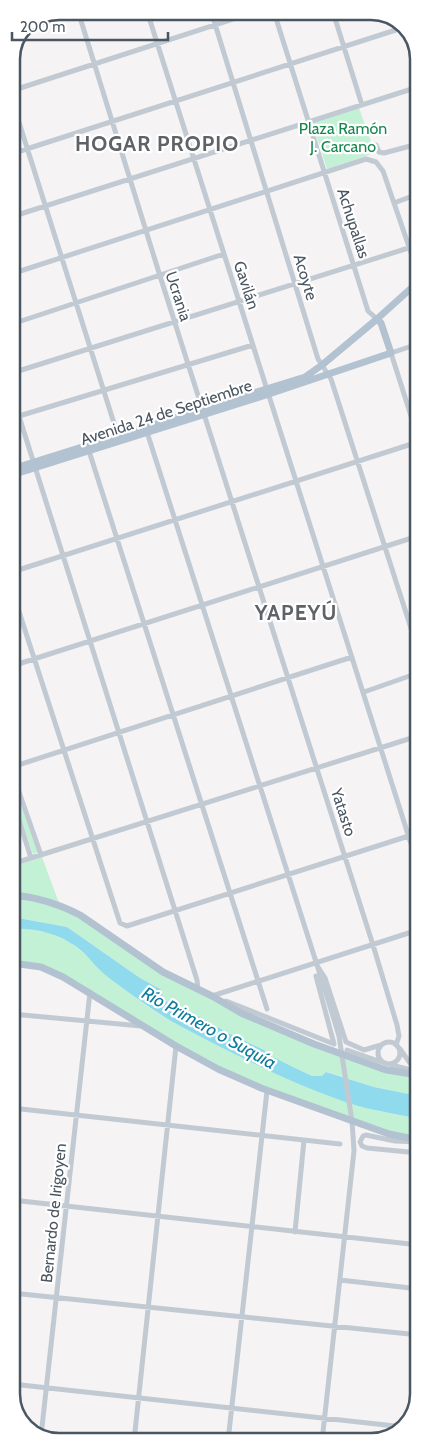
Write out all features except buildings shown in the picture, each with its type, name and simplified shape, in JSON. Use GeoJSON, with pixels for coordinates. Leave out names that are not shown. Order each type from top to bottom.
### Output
{"type":"FeatureCollection","features":[{"type":"Feature","properties":{"kind":"main road","name":"Avenida 24 de Septiembre"},"geometry":{"type":"LineString","coordinates":[[268,392],[306,377],[322,366],[410,289]]}},
{"type":"Feature","properties":{"kind":"main road","name":"Achupallas"},"geometry":{"type":"LineString","coordinates":[[377,319],[381,323],[391,353]]}},
{"type":"Feature","properties":{"kind":"main road","name":"Avenida 24 de Septiembre"},"geometry":{"type":"LineString","coordinates":[[20,472],[35,465],[391,353]]}},
{"type":"Feature","properties":{"kind":"main road","name":"Avenida 24 de Septiembre"},"geometry":{"type":"LineString","coordinates":[[20,468],[89,451],[119,439]]}},
{"type":"Feature","properties":{"kind":"main road"},"geometry":{"type":"LineString","coordinates":[[20,896],[49,900],[80,915],[163,972],[212,996],[241,1013],[345,1052],[386,1070],[410,1073]]}},
{"type":"Feature","properties":{"kind":"main road"},"geometry":{"type":"LineString","coordinates":[[20,964],[41,967],[63,977],[176,1046],[218,1069],[267,1091],[389,1134],[410,1139]]}},
{"type":"Feature","properties":{"kind":"street","name":"Ucrania"},"geometry":{"type":"LineString","coordinates":[[81,20],[174,322],[259,587]]}},
{"type":"Feature","properties":{"kind":"street","name":"Gavilán"},"geometry":{"type":"LineString","coordinates":[[150,20],[410,839]]}},
{"type":"Feature","properties":{"kind":"street","name":"Acoyte"},"geometry":{"type":"LineString","coordinates":[[214,20],[318,359],[328,373],[410,625]]}},
{"type":"Feature","properties":{"kind":"street"},"geometry":{"type":"LineString","coordinates":[[20,88],[232,20]]}},
{"type":"Feature","properties":{"kind":"street","name":"Achupallas"},"geometry":{"type":"LineString","coordinates":[[276,20],[368,311],[377,319]]}},
{"type":"Feature","properties":{"kind":"street"},"geometry":{"type":"LineString","coordinates":[[336,20],[362,105]]}},
{"type":"Feature","properties":{"kind":"street"},"geometry":{"type":"LineString","coordinates":[[20,151],[396,29]]}},
{"type":"Feature","properties":{"kind":"street"},"geometry":{"type":"LineString","coordinates":[[20,214],[410,90]]}},
{"type":"Feature","properties":{"kind":"street"},"geometry":{"type":"LineString","coordinates":[[20,124],[92,347],[119,439]]}},
{"type":"Feature","properties":{"kind":"street"},"geometry":{"type":"LineString","coordinates":[[376,145],[378,152],[384,154],[410,146]]}},
{"type":"Feature","properties":{"kind":"street"},"geometry":{"type":"LineString","coordinates":[[20,271],[366,159],[376,162],[381,167],[409,248],[20,370]]}},
{"type":"Feature","properties":{"kind":"street"},"geometry":{"type":"LineString","coordinates":[[394,203],[410,197]]}},
{"type":"Feature","properties":{"kind":"street"},"geometry":{"type":"LineString","coordinates":[[20,321],[224,254]]}},
{"type":"Feature","properties":{"kind":"street"},"geometry":{"type":"LineString","coordinates":[[20,416],[253,345]]}},
{"type":"Feature","properties":{"kind":"street"},"geometry":{"type":"LineString","coordinates":[[391,353],[410,347]]}},
{"type":"Feature","properties":{"kind":"street","name":"Achupallas"},"geometry":{"type":"LineString","coordinates":[[391,353],[410,413]]}},
{"type":"Feature","properties":{"kind":"street"},"geometry":{"type":"LineString","coordinates":[[20,419],[197,980],[198,989]]}},
{"type":"Feature","properties":{"kind":"street"},"geometry":{"type":"LineString","coordinates":[[146,430],[345,1052]]}},
{"type":"Feature","properties":{"kind":"street"},"geometry":{"type":"LineString","coordinates":[[20,569],[410,445]]}},
{"type":"Feature","properties":{"kind":"street"},"geometry":{"type":"LineString","coordinates":[[89,451],[267,1010]]}},
{"type":"Feature","properties":{"kind":"street"},"geometry":{"type":"LineString","coordinates":[[20,663],[410,538]]}},
{"type":"Feature","properties":{"kind":"street","name":"Yatasto"},"geometry":{"type":"LineString","coordinates":[[259,587],[373,945],[397,1025],[399,1041],[397,1047]]}},
{"type":"Feature","properties":{"kind":"street"},"geometry":{"type":"LineString","coordinates":[[20,615],[120,924],[127,926],[409,836]]}},
{"type":"Feature","properties":{"kind":"street"},"geometry":{"type":"LineString","coordinates":[[20,765],[352,658]]}},
{"type":"Feature","properties":{"kind":"street"},"geometry":{"type":"LineString","coordinates":[[364,692],[410,676]]}},
{"type":"Feature","properties":{"kind":"street"},"geometry":{"type":"LineString","coordinates":[[20,861],[410,739]]}},
{"type":"Feature","properties":{"kind":"street"},"geometry":{"type":"LineString","coordinates":[[20,795],[41,854]]}},
{"type":"Feature","properties":{"kind":"street"},"geometry":{"type":"LineString","coordinates":[[20,823],[31,858]]}},
{"type":"Feature","properties":{"kind":"street"},"geometry":{"type":"LineString","coordinates":[[212,996],[410,933]]}},
{"type":"Feature","properties":{"kind":"street"},"geometry":{"type":"LineString","coordinates":[[212,996],[334,1044],[316,976],[315,963]]}},
{"type":"Feature","properties":{"kind":"street"},"geometry":{"type":"LineString","coordinates":[[315,963],[325,978],[345,1041],[354,1151],[323,1433]]}},
{"type":"Feature","properties":{"kind":"street","name":"Bernardo de Irigoyen"},"geometry":{"type":"LineString","coordinates":[[42,1429],[68,1206],[90,992]]}},
{"type":"Feature","properties":{"kind":"street"},"geometry":{"type":"LineString","coordinates":[[20,1015],[144,1026]]}},
{"type":"Feature","properties":{"kind":"street"},"geometry":{"type":"LineString","coordinates":[[345,1052],[364,1050],[390,1042],[397,1047],[410,1063]]}},
{"type":"Feature","properties":{"kind":"street"},"geometry":{"type":"LineString","coordinates":[[381,1045],[377,1055],[381,1062]]}},
{"type":"Feature","properties":{"kind":"street"},"geometry":{"type":"LineString","coordinates":[[135,1433],[176,1046]]}},
{"type":"Feature","properties":{"kind":"street"},"geometry":{"type":"LineString","coordinates":[[391,1065],[399,1058],[397,1047]]}},
{"type":"Feature","properties":{"kind":"street"},"geometry":{"type":"LineString","coordinates":[[345,1052],[410,1071]]}},
{"type":"Feature","properties":{"kind":"street"},"geometry":{"type":"LineString","coordinates":[[229,1433],[267,1091]]}},
{"type":"Feature","properties":{"kind":"street"},"geometry":{"type":"LineString","coordinates":[[20,1109],[340,1144]]}},
{"type":"Feature","properties":{"kind":"street"},"geometry":{"type":"LineString","coordinates":[[410,1141],[395,1141],[366,1135],[361,1137],[360,1142],[362,1146],[367,1148],[410,1151]]}},
{"type":"Feature","properties":{"kind":"street"},"geometry":{"type":"LineString","coordinates":[[295,1232],[304,1140]]}},
{"type":"Feature","properties":{"kind":"street"},"geometry":{"type":"LineString","coordinates":[[20,1201],[410,1244]]}},
{"type":"Feature","properties":{"kind":"street"},"geometry":{"type":"LineString","coordinates":[[340,1280],[410,1288]]}},
{"type":"Feature","properties":{"kind":"street"},"geometry":{"type":"LineString","coordinates":[[20,1294],[410,1334]]}},
{"type":"Feature","properties":{"kind":"street"},"geometry":{"type":"LineString","coordinates":[[20,1385],[394,1426]]}},
{"type":"Feature","properties":{"kind":"green space","name":"Plaza Ramón J. Carcano"},"geometry":{"type":"Polygon","coordinates":[[[359,108],[375,153],[327,169],[312,122],[359,108]]]}},
{"type":"Feature","properties":{"kind":"green space"},"geometry":{"type":"Polygon","coordinates":[[[20,803],[38,853],[33,854],[20,817],[20,803]]]}},
{"type":"Feature","properties":{"kind":"green space"},"geometry":{"type":"Polygon","coordinates":[[[42,857],[59,903],[20,895],[20,864],[42,857]]]}},
{"type":"Feature","properties":{"kind":"green space"},"geometry":{"type":"Polygon","coordinates":[[[20,897],[66,908],[163,972],[342,1055],[410,1073],[410,1094],[374,1087],[327,1072],[322,1076],[312,1076],[291,1066],[204,1019],[163,1000],[162,990],[140,978],[67,927],[20,918],[20,897]]]}},
{"type":"Feature","properties":{"kind":"green space"},"geometry":{"type":"Polygon","coordinates":[[[20,928],[49,933],[70,942],[108,977],[151,1009],[180,1026],[260,1066],[337,1099],[378,1111],[410,1117],[410,1138],[389,1134],[218,1069],[50,970],[20,964],[20,928]]]}},
{"type":"Feature","properties":{"kind":"water","name":"Río Primero o Suquía"},"geometry":{"type":"Polygon","coordinates":[[[20,918],[67,927],[140,978],[162,990],[163,1000],[204,1019],[312,1076],[322,1076],[326,1072],[374,1087],[410,1094],[410,1117],[347,1102],[317,1092],[278,1075],[182,1027],[154,1010],[109,978],[70,942],[41,931],[20,929],[20,918]]]}},
{"type":"Feature","properties":{"kind":"district","name":"HOGAR PROPIO"},"geometry":{"type":"Point","coordinates":[157,144]}},
{"type":"Feature","properties":{"kind":"district","name":"YAPEYÚ"},"geometry":{"type":"Point","coordinates":[296,613]}}]}
